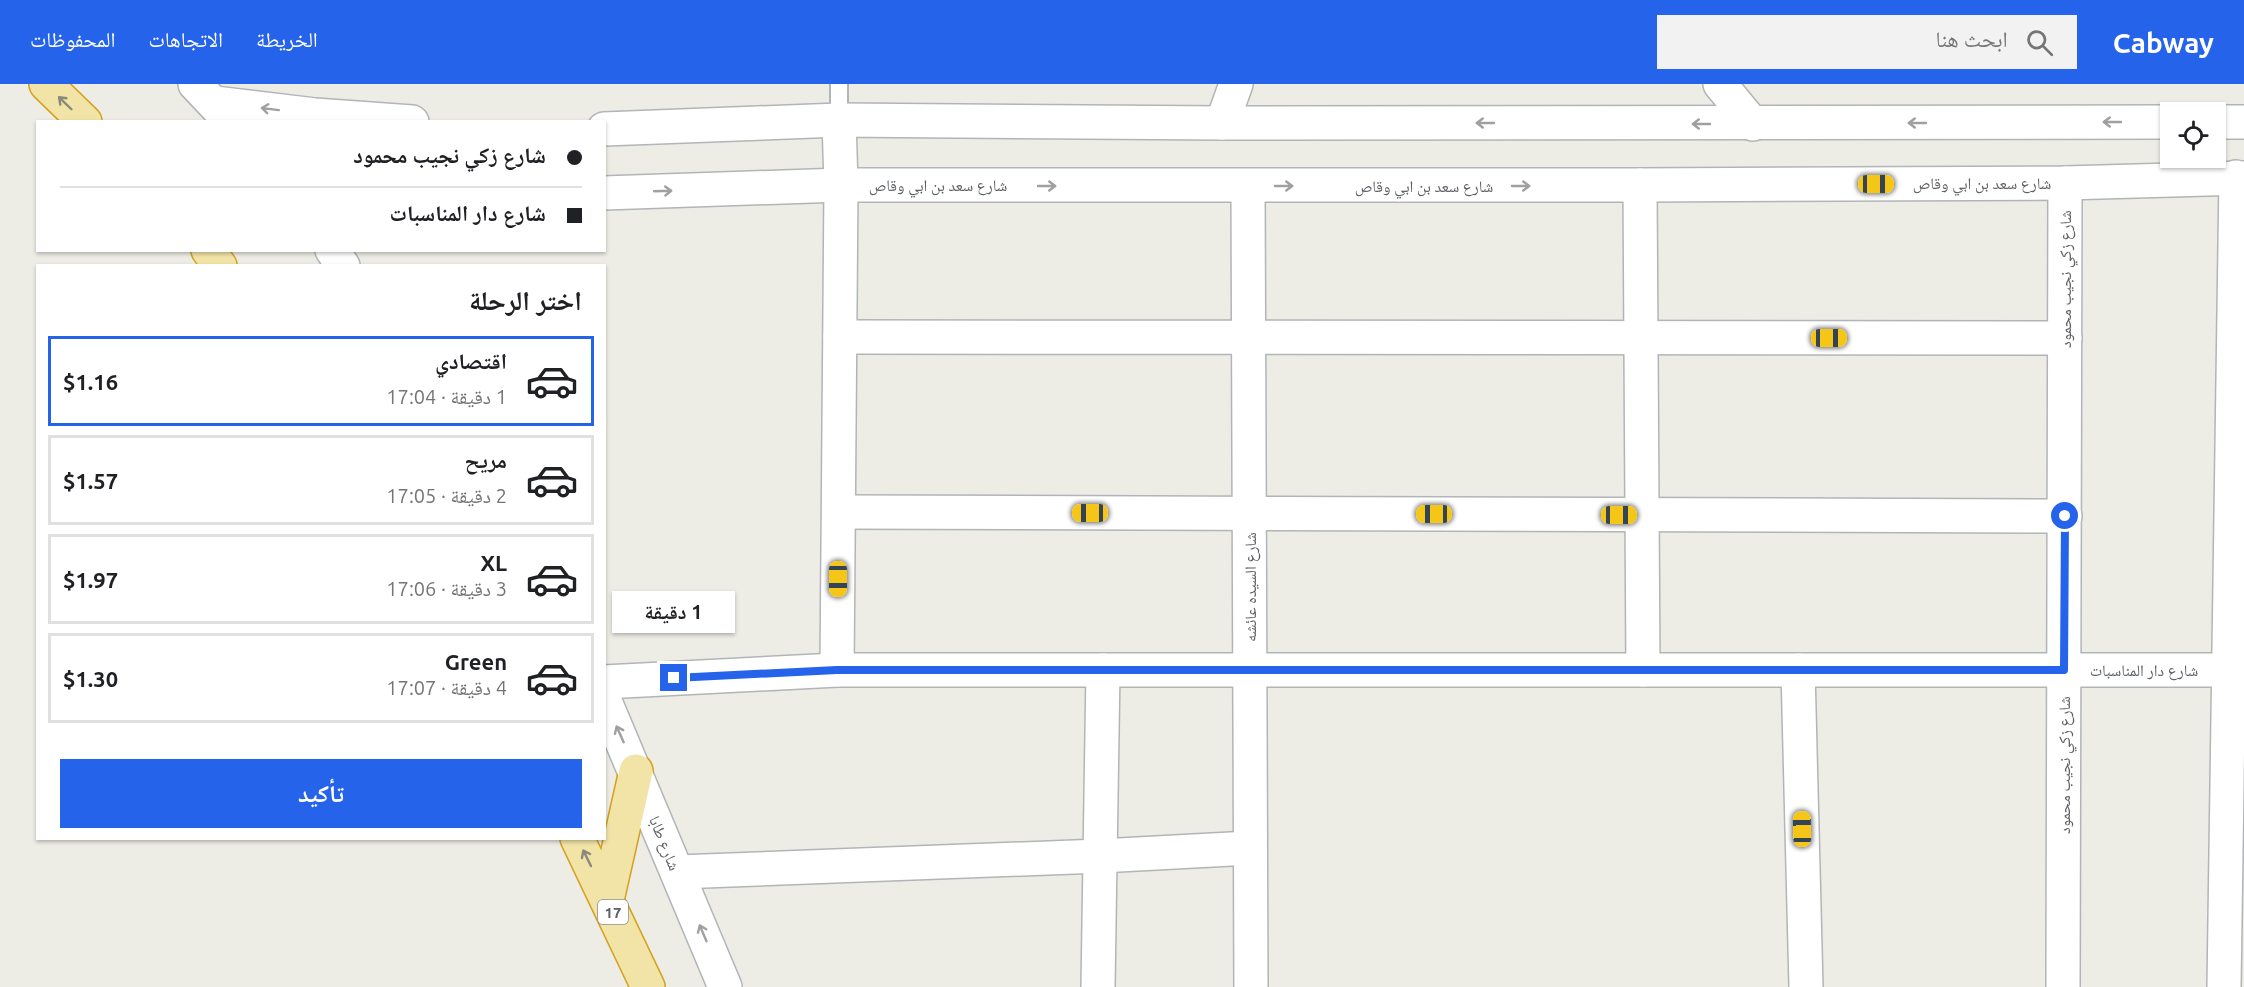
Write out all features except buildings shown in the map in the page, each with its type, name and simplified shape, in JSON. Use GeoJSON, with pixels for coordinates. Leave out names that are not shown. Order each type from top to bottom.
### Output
{"type":"FeatureCollection","features":[{"type":"Feature","properties":{"kind":"highway"},"geometry":{"type":"LineString","coordinates":[[46,84],[83,120]]}},
{"type":"Feature","properties":{"kind":"highway"},"geometry":{"type":"LineString","coordinates":[[607,900],[636,771]]}},
{"type":"Feature","properties":{"kind":"highway","name":"17"},"geometry":{"type":"LineString","coordinates":[[578,840],[648,987]]}},
{"type":"Feature","properties":{"kind":"street"},"geometry":{"type":"LineString","coordinates":[[1222,123],[1236,84]]}},
{"type":"Feature","properties":{"kind":"street"},"geometry":{"type":"LineString","coordinates":[[1720,84],[1753,124]]}},
{"type":"Feature","properties":{"kind":"street"},"geometry":{"type":"LineString","coordinates":[[208,96],[315,115],[384,120]]}},
{"type":"Feature","properties":{"kind":"street"},"geometry":{"type":"LineString","coordinates":[[837,670],[841,185],[839,120]]}},
{"type":"Feature","properties":{"kind":"street"},"geometry":{"type":"LineString","coordinates":[[606,129],[839,120],[1753,124],[2160,122]]}},
{"type":"Feature","properties":{"kind":"street"},"geometry":{"type":"LineString","coordinates":[[2226,122],[2244,122]]}},
{"type":"Feature","properties":{"kind":"street"},"geometry":{"type":"LineString","coordinates":[[2224,987],[2234,882],[2240,177]]}},
{"type":"Feature","properties":{"kind":"street","name":"شارع سعد بن ابي وقاص"},"geometry":{"type":"LineString","coordinates":[[606,193],[841,185],[2065,183],[2240,177]]}},
{"type":"Feature","properties":{"kind":"street","name":"شارع زكي نجيب محمود"},"geometry":{"type":"LineString","coordinates":[[2063,987],[2065,183]]}},
{"type":"Feature","properties":{"kind":"street"},"geometry":{"type":"LineString","coordinates":[[1640,185],[1643,670]]}},
{"type":"Feature","properties":{"kind":"street","name":"شارع السيده عائشه"},"geometry":{"type":"LineString","coordinates":[[1248,186],[1251,987]]}},
{"type":"Feature","properties":{"kind":"street"},"geometry":{"type":"LineString","coordinates":[[840,337],[2065,339]]}},
{"type":"Feature","properties":{"kind":"street"},"geometry":{"type":"LineString","coordinates":[[839,512],[2065,516]]}},
{"type":"Feature","properties":{"kind":"street","name":"شارع دار المناسبات"},"geometry":{"type":"LineString","coordinates":[[606,682],[837,670],[2236,670]]}},
{"type":"Feature","properties":{"kind":"street"},"geometry":{"type":"LineString","coordinates":[[1098,987],[1103,670]]}},
{"type":"Feature","properties":{"kind":"street"},"geometry":{"type":"LineString","coordinates":[[1798,670],[1806,987]]}},
{"type":"Feature","properties":{"kind":"street","name":"شارع طابا"},"geometry":{"type":"LineString","coordinates":[[606,704],[725,987]]}},
{"type":"Feature","properties":{"kind":"street"},"geometry":{"type":"LineString","coordinates":[[678,872],[1250,848]]}},
{"type":"Feature","properties":{"kind":"lane"},"geometry":{"type":"LineString","coordinates":[[839,84],[839,120]]}},
{"type":"Feature","properties":{"kind":"route"},"geometry":{"type":"LineString","coordinates":[[674,678],[837,670],[2064,670],[2065,516]]}}]}
